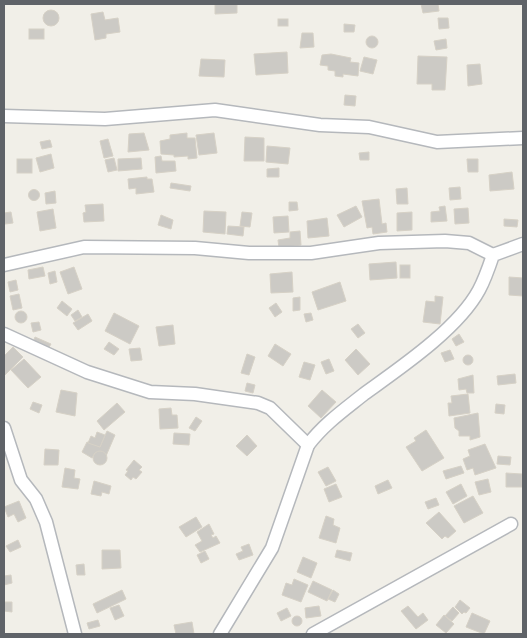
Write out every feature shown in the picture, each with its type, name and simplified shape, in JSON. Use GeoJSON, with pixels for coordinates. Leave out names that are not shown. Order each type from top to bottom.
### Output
{"type":"FeatureCollection","features":[{"type":"Feature","properties":{"kind":"street"},"geometry":{"type":"LineString","coordinates":[[4,116],[105,119],[215,110],[320,125],[369,127],[437,142],[523,138]]}},
{"type":"Feature","properties":{"kind":"street"},"geometry":{"type":"LineString","coordinates":[[4,265],[84,247],[195,248],[249,253],[311,253],[380,243],[445,240],[469,243],[493,255],[523,244]]}},
{"type":"Feature","properties":{"kind":"street"},"geometry":{"type":"LineString","coordinates":[[220,634],[272,548],[308,445],[330,420],[394,372],[463,314],[479,291],[493,255]]}},
{"type":"Feature","properties":{"kind":"street"},"geometry":{"type":"LineString","coordinates":[[4,334],[87,372],[150,392],[195,394],[258,403],[270,408],[308,445]]}},
{"type":"Feature","properties":{"kind":"street"},"geometry":{"type":"LineString","coordinates":[[4,428],[22,480],[36,498],[46,522],[75,634]]}},
{"type":"Feature","properties":{"kind":"street"},"geometry":{"type":"LineString","coordinates":[[313,634],[511,524]]}},
{"type":"Feature","properties":{"kind":"building"},"geometry":{"type":"Polygon","coordinates":[[[215,4],[237,4],[237,13],[215,14],[215,4]]]}},
{"type":"Feature","properties":{"kind":"building"},"geometry":{"type":"Polygon","coordinates":[[[421,4],[438,4],[439,11],[423,13],[421,4]]]}},
{"type":"Feature","properties":{"kind":"building"},"geometry":{"type":"Polygon","coordinates":[[[51,10],[57,12],[59,18],[57,24],[51,26],[45,24],[43,18],[45,12],[51,10]]]}},
{"type":"Feature","properties":{"kind":"building"},"geometry":{"type":"Polygon","coordinates":[[[103,12],[105,20],[118,18],[120,32],[106,34],[106,38],[95,40],[91,14],[103,12]]]}},
{"type":"Feature","properties":{"kind":"building"},"geometry":{"type":"Polygon","coordinates":[[[438,18],[448,18],[449,28],[439,29],[438,18]]]}},
{"type":"Feature","properties":{"kind":"building"},"geometry":{"type":"Polygon","coordinates":[[[278,19],[288,19],[288,26],[278,26],[278,19]]]}},
{"type":"Feature","properties":{"kind":"building"},"geometry":{"type":"Polygon","coordinates":[[[344,24],[355,25],[354,32],[344,32],[344,24]]]}},
{"type":"Feature","properties":{"kind":"building"},"geometry":{"type":"Polygon","coordinates":[[[29,29],[44,29],[44,39],[29,39],[29,29]]]}},
{"type":"Feature","properties":{"kind":"building"},"geometry":{"type":"Polygon","coordinates":[[[302,33],[313,33],[314,47],[300,48],[302,33]]]}},
{"type":"Feature","properties":{"kind":"building"},"geometry":{"type":"Polygon","coordinates":[[[370,36],[374,36],[378,42],[374,48],[370,48],[366,44],[366,40],[370,36]]]}},
{"type":"Feature","properties":{"kind":"building"},"geometry":{"type":"Polygon","coordinates":[[[446,39],[447,48],[436,50],[434,41],[446,39]]]}},
{"type":"Feature","properties":{"kind":"building"},"geometry":{"type":"Polygon","coordinates":[[[287,52],[288,73],[256,75],[254,54],[287,52]]]}},
{"type":"Feature","properties":{"kind":"building"},"geometry":{"type":"Polygon","coordinates":[[[331,54],[351,58],[350,62],[359,63],[358,76],[343,74],[343,77],[335,76],[335,71],[328,70],[328,66],[320,65],[322,55],[331,54]]]}},
{"type":"Feature","properties":{"kind":"building"},"geometry":{"type":"Polygon","coordinates":[[[418,56],[447,57],[445,90],[432,90],[432,84],[417,84],[418,56]]]}},
{"type":"Feature","properties":{"kind":"building"},"geometry":{"type":"Polygon","coordinates":[[[364,57],[377,60],[373,74],[360,71],[364,57]]]}},
{"type":"Feature","properties":{"kind":"building"},"geometry":{"type":"Polygon","coordinates":[[[201,59],[225,60],[224,77],[199,76],[201,59]]]}},
{"type":"Feature","properties":{"kind":"building"},"geometry":{"type":"Polygon","coordinates":[[[480,64],[482,84],[468,86],[467,65],[480,64]]]}},
{"type":"Feature","properties":{"kind":"building"},"geometry":{"type":"Polygon","coordinates":[[[345,95],[356,96],[355,106],[344,105],[345,95]]]}},
{"type":"Feature","properties":{"kind":"building"},"geometry":{"type":"Polygon","coordinates":[[[144,133],[149,150],[128,152],[129,134],[144,133]]]}},
{"type":"Feature","properties":{"kind":"building"},"geometry":{"type":"Polygon","coordinates":[[[187,133],[187,138],[195,138],[197,158],[188,159],[188,156],[174,157],[174,155],[161,154],[160,141],[170,139],[170,135],[187,133]]]}},
{"type":"Feature","properties":{"kind":"building"},"geometry":{"type":"Polygon","coordinates":[[[214,133],[217,153],[199,155],[196,135],[214,133]]]}},
{"type":"Feature","properties":{"kind":"building"},"geometry":{"type":"Polygon","coordinates":[[[245,137],[264,138],[264,161],[244,161],[245,137]]]}},
{"type":"Feature","properties":{"kind":"building"},"geometry":{"type":"Polygon","coordinates":[[[108,139],[113,156],[104,158],[100,141],[108,139]]]}},
{"type":"Feature","properties":{"kind":"building"},"geometry":{"type":"Polygon","coordinates":[[[50,140],[52,147],[42,149],[40,142],[50,140]]]}},
{"type":"Feature","properties":{"kind":"building"},"geometry":{"type":"Polygon","coordinates":[[[267,146],[290,148],[288,164],[266,162],[267,146]]]}},
{"type":"Feature","properties":{"kind":"building"},"geometry":{"type":"Polygon","coordinates":[[[369,152],[369,160],[360,160],[359,153],[369,152]]]}},
{"type":"Feature","properties":{"kind":"building"},"geometry":{"type":"Polygon","coordinates":[[[51,154],[54,168],[40,172],[36,158],[51,154]]]}},
{"type":"Feature","properties":{"kind":"building"},"geometry":{"type":"Polygon","coordinates":[[[161,156],[162,161],[175,161],[176,171],[156,173],[155,157],[161,156]]]}},
{"type":"Feature","properties":{"kind":"building"},"geometry":{"type":"Polygon","coordinates":[[[114,158],[117,170],[108,172],[105,160],[114,158]]]}},
{"type":"Feature","properties":{"kind":"building"},"geometry":{"type":"Polygon","coordinates":[[[141,158],[142,169],[118,171],[118,159],[141,158]]]}},
{"type":"Feature","properties":{"kind":"building"},"geometry":{"type":"Polygon","coordinates":[[[17,159],[32,159],[32,173],[17,173],[17,159]]]}},
{"type":"Feature","properties":{"kind":"building"},"geometry":{"type":"Polygon","coordinates":[[[467,159],[478,159],[478,172],[468,172],[467,159]]]}},
{"type":"Feature","properties":{"kind":"building"},"geometry":{"type":"Polygon","coordinates":[[[279,168],[279,177],[267,177],[267,169],[279,168]]]}},
{"type":"Feature","properties":{"kind":"building"},"geometry":{"type":"Polygon","coordinates":[[[512,172],[514,189],[490,191],[489,175],[512,172]]]}},
{"type":"Feature","properties":{"kind":"building"},"geometry":{"type":"Polygon","coordinates":[[[147,177],[147,179],[152,179],[154,192],[136,194],[136,188],[129,189],[128,179],[147,177]]]}},
{"type":"Feature","properties":{"kind":"building"},"geometry":{"type":"Polygon","coordinates":[[[171,183],[191,186],[190,191],[170,188],[171,183]]]}},
{"type":"Feature","properties":{"kind":"building"},"geometry":{"type":"Polygon","coordinates":[[[460,187],[461,199],[450,200],[449,188],[460,187]]]}},
{"type":"Feature","properties":{"kind":"building"},"geometry":{"type":"Polygon","coordinates":[[[407,188],[408,204],[397,204],[396,189],[407,188]]]}},
{"type":"Feature","properties":{"kind":"building"},"geometry":{"type":"Polygon","coordinates":[[[32,190],[36,190],[39,195],[38,199],[32,200],[29,197],[29,193],[32,190]]]}},
{"type":"Feature","properties":{"kind":"building"},"geometry":{"type":"Polygon","coordinates":[[[55,191],[56,203],[46,204],[45,193],[55,191]]]}},
{"type":"Feature","properties":{"kind":"building"},"geometry":{"type":"Polygon","coordinates":[[[379,199],[382,224],[386,223],[387,232],[373,234],[372,227],[367,228],[362,201],[379,199]]]}},
{"type":"Feature","properties":{"kind":"building"},"geometry":{"type":"Polygon","coordinates":[[[289,202],[297,202],[298,210],[289,211],[289,202]]]}},
{"type":"Feature","properties":{"kind":"building"},"geometry":{"type":"Polygon","coordinates":[[[103,204],[104,221],[84,222],[83,213],[86,212],[85,205],[103,204]]]}},
{"type":"Feature","properties":{"kind":"building"},"geometry":{"type":"Polygon","coordinates":[[[356,206],[362,217],[344,227],[337,215],[356,206]]]}},
{"type":"Feature","properties":{"kind":"building"},"geometry":{"type":"Polygon","coordinates":[[[445,206],[447,221],[431,222],[431,212],[440,211],[439,207],[445,206]]]}},
{"type":"Feature","properties":{"kind":"building"},"geometry":{"type":"Polygon","coordinates":[[[468,208],[469,223],[455,224],[454,209],[468,208]]]}},
{"type":"Feature","properties":{"kind":"building"},"geometry":{"type":"Polygon","coordinates":[[[53,209],[56,228],[40,231],[37,212],[53,209]]]}},
{"type":"Feature","properties":{"kind":"building"},"geometry":{"type":"Polygon","coordinates":[[[204,211],[226,212],[225,234],[203,232],[204,211]]]}},
{"type":"Feature","properties":{"kind":"building"},"geometry":{"type":"Polygon","coordinates":[[[11,212],[13,223],[5,224],[4,213],[11,212]]]}},
{"type":"Feature","properties":{"kind":"building"},"geometry":{"type":"Polygon","coordinates":[[[242,212],[252,213],[250,227],[240,226],[242,212]]]}},
{"type":"Feature","properties":{"kind":"building"},"geometry":{"type":"Polygon","coordinates":[[[412,212],[412,230],[397,231],[397,213],[412,212]]]}},
{"type":"Feature","properties":{"kind":"building"},"geometry":{"type":"Polygon","coordinates":[[[161,215],[173,220],[171,229],[158,225],[161,215]]]}},
{"type":"Feature","properties":{"kind":"building"},"geometry":{"type":"Polygon","coordinates":[[[288,216],[289,232],[274,233],[273,217],[288,216]]]}},
{"type":"Feature","properties":{"kind":"building"},"geometry":{"type":"Polygon","coordinates":[[[327,218],[329,236],[308,238],[307,221],[327,218]]]}},
{"type":"Feature","properties":{"kind":"building"},"geometry":{"type":"Polygon","coordinates":[[[504,219],[518,220],[517,227],[504,226],[504,219]]]}},
{"type":"Feature","properties":{"kind":"building"},"geometry":{"type":"Polygon","coordinates":[[[228,226],[244,227],[243,236],[227,234],[228,226]]]}},
{"type":"Feature","properties":{"kind":"building"},"geometry":{"type":"Polygon","coordinates":[[[300,231],[301,245],[279,248],[278,240],[290,238],[290,232],[300,231]]]}},
{"type":"Feature","properties":{"kind":"building"},"geometry":{"type":"Polygon","coordinates":[[[396,262],[397,278],[370,280],[369,264],[396,262]]]}},
{"type":"Feature","properties":{"kind":"building"},"geometry":{"type":"Polygon","coordinates":[[[400,265],[410,265],[410,278],[400,278],[400,265]]]}},
{"type":"Feature","properties":{"kind":"building"},"geometry":{"type":"Polygon","coordinates":[[[43,267],[45,276],[29,279],[28,270],[43,267]]]}},
{"type":"Feature","properties":{"kind":"building"},"geometry":{"type":"Polygon","coordinates":[[[74,267],[82,289],[68,294],[60,272],[74,267]]]}},
{"type":"Feature","properties":{"kind":"building"},"geometry":{"type":"Polygon","coordinates":[[[55,271],[57,282],[50,284],[48,273],[55,271]]]}},
{"type":"Feature","properties":{"kind":"building"},"geometry":{"type":"Polygon","coordinates":[[[292,272],[293,292],[271,293],[270,274],[292,272]]]}},
{"type":"Feature","properties":{"kind":"building"},"geometry":{"type":"Polygon","coordinates":[[[509,277],[523,278],[523,296],[509,295],[509,277]]]}},
{"type":"Feature","properties":{"kind":"building"},"geometry":{"type":"Polygon","coordinates":[[[16,280],[18,290],[10,292],[8,282],[16,280]]]}},
{"type":"Feature","properties":{"kind":"building"},"geometry":{"type":"Polygon","coordinates":[[[340,282],[346,301],[318,310],[312,292],[340,282]]]}},
{"type":"Feature","properties":{"kind":"building"},"geometry":{"type":"Polygon","coordinates":[[[19,294],[22,308],[13,310],[10,296],[19,294]]]}},
{"type":"Feature","properties":{"kind":"building"},"geometry":{"type":"Polygon","coordinates":[[[435,296],[443,297],[440,324],[423,322],[426,301],[435,302],[435,296]]]}},
{"type":"Feature","properties":{"kind":"building"},"geometry":{"type":"Polygon","coordinates":[[[300,297],[300,310],[293,311],[293,298],[300,297]]]}},
{"type":"Feature","properties":{"kind":"building"},"geometry":{"type":"Polygon","coordinates":[[[62,301],[72,309],[67,316],[57,308],[62,301]]]}},
{"type":"Feature","properties":{"kind":"building"},"geometry":{"type":"Polygon","coordinates":[[[276,303],[282,312],[275,317],[269,308],[276,303]]]}},
{"type":"Feature","properties":{"kind":"building"},"geometry":{"type":"Polygon","coordinates":[[[78,310],[82,317],[75,321],[71,315],[78,310]]]}},
{"type":"Feature","properties":{"kind":"building"},"geometry":{"type":"Polygon","coordinates":[[[19,311],[23,311],[27,317],[23,323],[19,323],[15,319],[15,315],[19,311]]]}},
{"type":"Feature","properties":{"kind":"building"},"geometry":{"type":"Polygon","coordinates":[[[114,313],[139,326],[130,344],[105,331],[114,313]]]}},
{"type":"Feature","properties":{"kind":"building"},"geometry":{"type":"Polygon","coordinates":[[[311,313],[313,320],[306,322],[304,314],[311,313]]]}},
{"type":"Feature","properties":{"kind":"building"},"geometry":{"type":"Polygon","coordinates":[[[88,314],[92,321],[78,330],[73,323],[88,314]]]}},
{"type":"Feature","properties":{"kind":"building"},"geometry":{"type":"Polygon","coordinates":[[[39,322],[41,330],[33,332],[31,323],[39,322]]]}},
{"type":"Feature","properties":{"kind":"building"},"geometry":{"type":"Polygon","coordinates":[[[358,324],[365,333],[358,338],[351,329],[358,324]]]}},
{"type":"Feature","properties":{"kind":"building"},"geometry":{"type":"Polygon","coordinates":[[[173,325],[175,344],[159,346],[156,327],[173,325]]]}},
{"type":"Feature","properties":{"kind":"building"},"geometry":{"type":"Polygon","coordinates":[[[459,334],[464,342],[456,346],[452,339],[459,334]]]}},
{"type":"Feature","properties":{"kind":"building"},"geometry":{"type":"Polygon","coordinates":[[[35,337],[51,344],[48,349],[33,342],[35,337]]]}},
{"type":"Feature","properties":{"kind":"building"},"geometry":{"type":"Polygon","coordinates":[[[109,342],[119,349],[114,355],[104,349],[109,342]]]}},
{"type":"Feature","properties":{"kind":"building"},"geometry":{"type":"Polygon","coordinates":[[[275,344],[291,354],[283,366],[268,356],[275,344]]]}},
{"type":"Feature","properties":{"kind":"building"},"geometry":{"type":"Polygon","coordinates":[[[13,347],[23,357],[4,376],[4,356],[13,347]]]}},
{"type":"Feature","properties":{"kind":"building"},"geometry":{"type":"Polygon","coordinates":[[[140,348],[142,360],[131,361],[129,349],[140,348]]]}},
{"type":"Feature","properties":{"kind":"building"},"geometry":{"type":"Polygon","coordinates":[[[356,349],[370,364],[358,375],[345,360],[356,349]]]}},
{"type":"Feature","properties":{"kind":"building"},"geometry":{"type":"Polygon","coordinates":[[[450,350],[454,359],[445,362],[441,353],[450,350]]]}},
{"type":"Feature","properties":{"kind":"building"},"geometry":{"type":"Polygon","coordinates":[[[247,354],[255,357],[249,375],[241,373],[247,354]]]}},
{"type":"Feature","properties":{"kind":"building"},"geometry":{"type":"Polygon","coordinates":[[[466,355],[470,355],[473,360],[472,364],[466,365],[463,362],[463,358],[466,355]]]}},
{"type":"Feature","properties":{"kind":"building"},"geometry":{"type":"Polygon","coordinates":[[[24,359],[41,377],[28,388],[11,370],[24,359]]]}},
{"type":"Feature","properties":{"kind":"building"},"geometry":{"type":"Polygon","coordinates":[[[329,359],[334,371],[326,374],[321,362],[329,359]]]}},
{"type":"Feature","properties":{"kind":"building"},"geometry":{"type":"Polygon","coordinates":[[[304,362],[315,365],[310,380],[299,377],[304,362]]]}},
{"type":"Feature","properties":{"kind":"building"},"geometry":{"type":"Polygon","coordinates":[[[515,374],[516,383],[498,385],[497,376],[515,374]]]}},
{"type":"Feature","properties":{"kind":"building"},"geometry":{"type":"Polygon","coordinates":[[[473,375],[474,393],[467,393],[466,389],[459,390],[458,379],[473,375]]]}},
{"type":"Feature","properties":{"kind":"building"},"geometry":{"type":"Polygon","coordinates":[[[247,383],[255,385],[253,393],[245,391],[247,383]]]}},
{"type":"Feature","properties":{"kind":"building"},"geometry":{"type":"Polygon","coordinates":[[[61,390],[77,393],[75,416],[56,412],[61,390]]]}},
{"type":"Feature","properties":{"kind":"building"},"geometry":{"type":"Polygon","coordinates":[[[322,390],[336,402],[321,418],[308,406],[322,390]]]}},
{"type":"Feature","properties":{"kind":"building"},"geometry":{"type":"Polygon","coordinates":[[[468,394],[470,413],[449,416],[448,403],[452,403],[451,396],[468,394]]]}},
{"type":"Feature","properties":{"kind":"building"},"geometry":{"type":"Polygon","coordinates":[[[33,402],[42,405],[39,413],[30,409],[33,402]]]}},
{"type":"Feature","properties":{"kind":"building"},"geometry":{"type":"Polygon","coordinates":[[[117,403],[125,412],[104,430],[97,421],[117,403]]]}},
{"type":"Feature","properties":{"kind":"building"},"geometry":{"type":"Polygon","coordinates":[[[496,404],[505,405],[504,414],[495,413],[496,404]]]}},
{"type":"Feature","properties":{"kind":"building"},"geometry":{"type":"Polygon","coordinates":[[[171,408],[172,415],[177,415],[178,428],[160,429],[159,409],[171,408]]]}},
{"type":"Feature","properties":{"kind":"building"},"geometry":{"type":"Polygon","coordinates":[[[478,413],[480,437],[470,440],[470,436],[459,436],[459,431],[455,428],[454,418],[478,413]]]}},
{"type":"Feature","properties":{"kind":"building"},"geometry":{"type":"Polygon","coordinates":[[[196,417],[202,421],[195,431],[189,428],[196,417]]]}},
{"type":"Feature","properties":{"kind":"building"},"geometry":{"type":"Polygon","coordinates":[[[426,430],[444,458],[422,471],[406,447],[416,441],[414,438],[426,430]]]}},
{"type":"Feature","properties":{"kind":"building"},"geometry":{"type":"Polygon","coordinates":[[[107,431],[115,435],[106,456],[102,452],[95,453],[92,458],[82,452],[87,442],[100,447],[107,431]]]}},
{"type":"Feature","properties":{"kind":"building"},"geometry":{"type":"Polygon","coordinates":[[[97,432],[105,435],[100,447],[88,443],[91,436],[95,438],[97,432]]]}},
{"type":"Feature","properties":{"kind":"building"},"geometry":{"type":"Polygon","coordinates":[[[174,433],[190,434],[189,445],[173,444],[174,433]]]}},
{"type":"Feature","properties":{"kind":"building"},"geometry":{"type":"Polygon","coordinates":[[[247,435],[257,446],[247,456],[236,446],[247,435]]]}},
{"type":"Feature","properties":{"kind":"building"},"geometry":{"type":"Polygon","coordinates":[[[485,444],[496,468],[475,475],[473,468],[467,470],[463,459],[470,456],[468,450],[485,444]]]}},
{"type":"Feature","properties":{"kind":"building"},"geometry":{"type":"Polygon","coordinates":[[[45,449],[59,450],[58,465],[44,465],[45,449]]]}},
{"type":"Feature","properties":{"kind":"building"},"geometry":{"type":"Polygon","coordinates":[[[100,451],[105,453],[107,458],[105,463],[100,465],[95,463],[93,458],[95,453],[100,451]]]}},
{"type":"Feature","properties":{"kind":"building"},"geometry":{"type":"Polygon","coordinates":[[[498,456],[511,457],[510,465],[497,464],[498,456]]]}},
{"type":"Feature","properties":{"kind":"building"},"geometry":{"type":"Polygon","coordinates":[[[134,460],[142,467],[139,470],[142,472],[136,479],[133,477],[131,480],[125,475],[128,471],[126,470],[134,460]]]}},
{"type":"Feature","properties":{"kind":"building"},"geometry":{"type":"Polygon","coordinates":[[[461,466],[464,473],[446,479],[443,471],[461,466]]]}},
{"type":"Feature","properties":{"kind":"building"},"geometry":{"type":"Polygon","coordinates":[[[328,467],[336,481],[326,486],[318,472],[328,467]]]}},
{"type":"Feature","properties":{"kind":"building"},"geometry":{"type":"Polygon","coordinates":[[[65,468],[75,470],[74,478],[80,479],[78,489],[62,487],[65,468]]]}},
{"type":"Feature","properties":{"kind":"building"},"geometry":{"type":"Polygon","coordinates":[[[506,473],[522,474],[522,487],[506,487],[506,473]]]}},
{"type":"Feature","properties":{"kind":"building"},"geometry":{"type":"Polygon","coordinates":[[[488,479],[491,492],[479,495],[475,482],[488,479]]]}},
{"type":"Feature","properties":{"kind":"building"},"geometry":{"type":"Polygon","coordinates":[[[388,480],[392,488],[378,494],[375,486],[388,480]]]}},
{"type":"Feature","properties":{"kind":"building"},"geometry":{"type":"Polygon","coordinates":[[[94,481],[111,486],[109,494],[102,492],[101,496],[91,494],[94,481]]]}},
{"type":"Feature","properties":{"kind":"building"},"geometry":{"type":"Polygon","coordinates":[[[336,484],[342,497],[329,502],[324,489],[336,484]]]}},
{"type":"Feature","properties":{"kind":"building"},"geometry":{"type":"Polygon","coordinates":[[[461,484],[467,496],[453,504],[446,492],[461,484]]]}},
{"type":"Feature","properties":{"kind":"building"},"geometry":{"type":"Polygon","coordinates":[[[473,496],[483,513],[464,523],[454,506],[473,496]]]}},
{"type":"Feature","properties":{"kind":"building"},"geometry":{"type":"Polygon","coordinates":[[[436,498],[439,505],[428,509],[425,502],[436,498]]]}},
{"type":"Feature","properties":{"kind":"building"},"geometry":{"type":"Polygon","coordinates":[[[19,501],[26,518],[18,522],[14,514],[8,517],[4,507],[19,501]]]}},
{"type":"Feature","properties":{"kind":"building"},"geometry":{"type":"Polygon","coordinates":[[[439,512],[456,531],[448,538],[445,536],[442,539],[426,523],[439,512]]]}},
{"type":"Feature","properties":{"kind":"building"},"geometry":{"type":"Polygon","coordinates":[[[326,516],[334,519],[333,525],[340,528],[336,543],[319,538],[326,516]]]}},
{"type":"Feature","properties":{"kind":"building"},"geometry":{"type":"Polygon","coordinates":[[[196,517],[202,527],[186,537],[179,527],[196,517]]]}},
{"type":"Feature","properties":{"kind":"building"},"geometry":{"type":"Polygon","coordinates":[[[209,524],[214,534],[211,535],[213,538],[216,536],[220,543],[200,552],[195,545],[202,541],[197,532],[209,524]]]}},
{"type":"Feature","properties":{"kind":"building"},"geometry":{"type":"Polygon","coordinates":[[[18,540],[21,547],[10,552],[6,546],[18,540]]]}},
{"type":"Feature","properties":{"kind":"building"},"geometry":{"type":"Polygon","coordinates":[[[249,544],[253,555],[239,560],[236,554],[243,551],[241,547],[249,544]]]}},
{"type":"Feature","properties":{"kind":"building"},"geometry":{"type":"Polygon","coordinates":[[[102,550],[120,550],[121,568],[102,569],[102,550]]]}},
{"type":"Feature","properties":{"kind":"building"},"geometry":{"type":"Polygon","coordinates":[[[337,550],[352,553],[350,561],[335,557],[337,550]]]}},
{"type":"Feature","properties":{"kind":"building"},"geometry":{"type":"Polygon","coordinates":[[[205,551],[209,559],[201,563],[197,555],[205,551]]]}},
{"type":"Feature","properties":{"kind":"building"},"geometry":{"type":"Polygon","coordinates":[[[303,557],[317,563],[311,578],[297,572],[303,557]]]}},
{"type":"Feature","properties":{"kind":"building"},"geometry":{"type":"Polygon","coordinates":[[[84,564],[85,575],[77,575],[76,565],[84,564]]]}},
{"type":"Feature","properties":{"kind":"building"},"geometry":{"type":"Polygon","coordinates":[[[11,575],[12,583],[4,585],[4,576],[11,575]]]}},
{"type":"Feature","properties":{"kind":"building"},"geometry":{"type":"Polygon","coordinates":[[[294,579],[308,585],[301,602],[282,595],[286,583],[292,585],[294,579]]]}},
{"type":"Feature","properties":{"kind":"building"},"geometry":{"type":"Polygon","coordinates":[[[313,581],[332,590],[327,601],[308,592],[313,581]]]}},
{"type":"Feature","properties":{"kind":"building"},"geometry":{"type":"Polygon","coordinates":[[[122,590],[126,599],[97,613],[93,604],[122,590]]]}},
{"type":"Feature","properties":{"kind":"building"},"geometry":{"type":"Polygon","coordinates":[[[333,590],[339,594],[335,602],[328,599],[333,590]]]}},
{"type":"Feature","properties":{"kind":"building"},"geometry":{"type":"Polygon","coordinates":[[[460,600],[470,608],[466,613],[462,614],[455,607],[460,600]]]}},
{"type":"Feature","properties":{"kind":"building"},"geometry":{"type":"Polygon","coordinates":[[[4,602],[12,602],[12,612],[4,611],[4,602]]]}},
{"type":"Feature","properties":{"kind":"building"},"geometry":{"type":"Polygon","coordinates":[[[119,605],[124,616],[115,620],[110,608],[119,605]]]}},
{"type":"Feature","properties":{"kind":"building"},"geometry":{"type":"Polygon","coordinates":[[[319,606],[321,616],[306,618],[305,608],[319,606]]]}},
{"type":"Feature","properties":{"kind":"building"},"geometry":{"type":"Polygon","coordinates":[[[408,606],[418,617],[423,613],[428,620],[416,629],[401,611],[408,606]]]}},
{"type":"Feature","properties":{"kind":"building"},"geometry":{"type":"Polygon","coordinates":[[[453,607],[459,613],[452,621],[445,616],[453,607]]]}},
{"type":"Feature","properties":{"kind":"building"},"geometry":{"type":"Polygon","coordinates":[[[287,608],[291,616],[281,621],[277,613],[287,608]]]}},
{"type":"Feature","properties":{"kind":"building"},"geometry":{"type":"Polygon","coordinates":[[[472,613],[490,621],[484,634],[466,627],[472,613]]]}},
{"type":"Feature","properties":{"kind":"building"},"geometry":{"type":"Polygon","coordinates":[[[444,615],[454,624],[446,633],[436,625],[444,615]]]}},
{"type":"Feature","properties":{"kind":"building"},"geometry":{"type":"Polygon","coordinates":[[[297,616],[302,621],[297,626],[292,621],[297,616]]]}},
{"type":"Feature","properties":{"kind":"building"},"geometry":{"type":"Polygon","coordinates":[[[98,620],[100,626],[89,629],[87,623],[98,620]]]}},
{"type":"Feature","properties":{"kind":"building"},"geometry":{"type":"Polygon","coordinates":[[[192,622],[194,634],[176,634],[174,625],[192,622]]]}}]}
